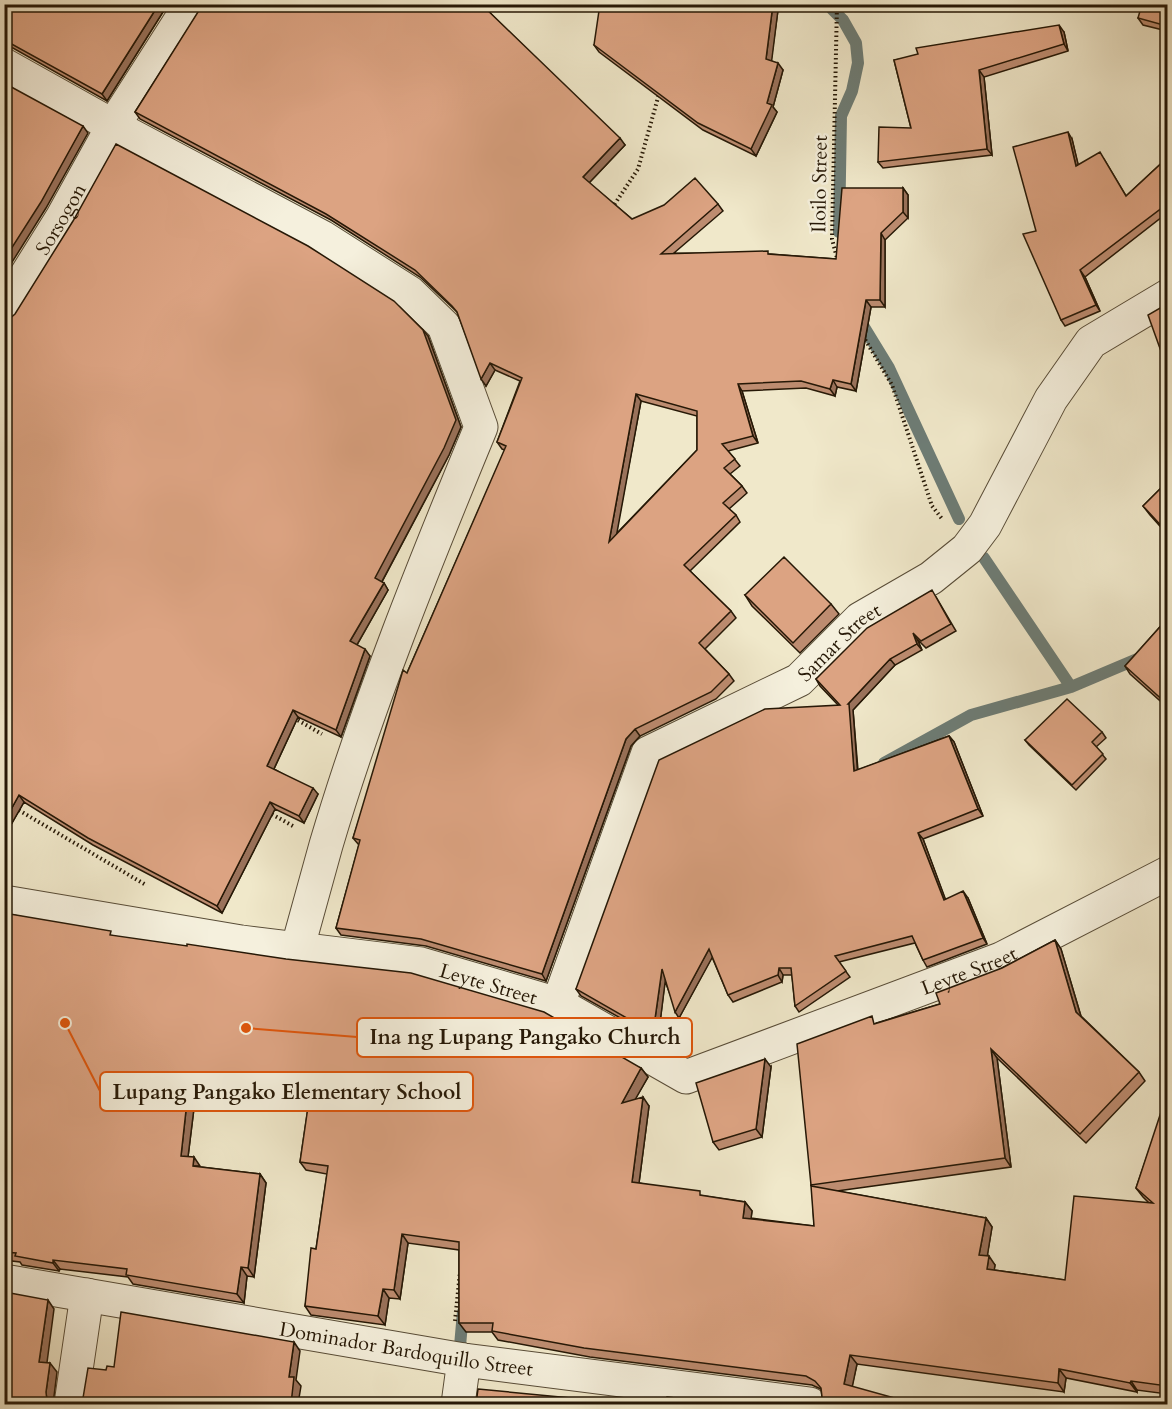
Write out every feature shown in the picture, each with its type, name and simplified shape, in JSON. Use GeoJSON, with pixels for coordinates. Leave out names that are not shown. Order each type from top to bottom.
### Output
{"type":"FeatureCollection","features":[{"type":"Feature","properties":{"kind":"street","name":"Sorsogon"},"geometry":{"type":"LineString","coordinates":[[4,311],[62,218],[113,126],[190,4]]}},
{"type":"Feature","properties":{"kind":"street"},"geometry":{"type":"LineString","coordinates":[[4,65],[322,237],[410,293],[444,326],[481,428],[430,550],[388,663],[326,844],[297,950]]}},
{"type":"Feature","properties":{"kind":"street","name":"Samar Street"},"geometry":{"type":"LineString","coordinates":[[558,1005],[648,753],[799,680],[860,619],[931,578],[967,549],[985,525],[1051,399],[1091,342],[1167,296]]}},
{"type":"Feature","properties":{"kind":"street","name":"Leyte Street"},"geometry":{"type":"LineString","coordinates":[[4,902],[297,950],[421,964],[558,1005],[686,1077],[1001,959],[1167,873]]}},
{"type":"Feature","properties":{"kind":"street","name":"Dominador Bardoquillo Street"},"geometry":{"type":"LineString","coordinates":[[4,1281],[458,1359],[810,1404]]}},
{"type":"Feature","properties":{"kind":"street"},"geometry":{"type":"LineString","coordinates":[[71,1404],[87,1295]]}},
{"type":"Feature","properties":{"kind":"street"},"geometry":{"type":"LineString","coordinates":[[458,1359],[458,1404]]}},
{"type":"Feature","properties":{"kind":"path"},"geometry":{"type":"LineString","coordinates":[[802,4],[835,7]]}},
{"type":"Feature","properties":{"kind":"path","name":"Iloilo Street"},"geometry":{"type":"LineString","coordinates":[[835,7],[837,17],[832,239],[838,262]]}},
{"type":"Feature","properties":{"kind":"path"},"geometry":{"type":"LineString","coordinates":[[858,328],[892,385],[932,506],[967,549]]}},
{"type":"Feature","properties":{"kind":"path"},"geometry":{"type":"LineString","coordinates":[[284,713],[357,753]]}},
{"type":"Feature","properties":{"kind":"path"},"geometry":{"type":"LineString","coordinates":[[15,808],[148,887]]}},
{"type":"Feature","properties":{"kind":"path"},"geometry":{"type":"LineString","coordinates":[[264,810],[326,844]]}},
{"type":"Feature","properties":{"kind":"path"},"geometry":{"type":"LineString","coordinates":[[458,1359],[461,1267]]}},
{"type":"Feature","properties":{"kind":"building"},"geometry":{"type":"Polygon","coordinates":[[[4,4],[159,4],[102,94],[4,41],[4,4]]]}},
{"type":"Feature","properties":{"kind":"building"},"geometry":{"type":"Polygon","coordinates":[[[203,4],[481,4],[620,138],[583,177],[632,219],[664,205],[695,178],[718,204],[661,254],[768,251],[768,254],[836,259],[842,188],[903,188],[903,212],[881,233],[880,300],[866,300],[851,384],[833,380],[830,389],[801,381],[738,384],[753,436],[722,444],[735,459],[724,468],[742,486],[723,503],[736,515],[684,565],[731,611],[699,643],[729,674],[711,692],[635,729],[626,739],[542,974],[421,939],[336,928],[360,840],[353,838],[403,670],[407,673],[506,446],[497,442],[522,378],[490,363],[481,379],[457,312],[415,270],[326,214],[135,112],[203,4]],[[636,394],[609,542],[697,450],[697,411],[636,394]]]}},
{"type":"Feature","properties":{"kind":"building"},"geometry":{"type":"Polygon","coordinates":[[[600,4],[773,4],[766,59],[778,63],[767,103],[772,105],[751,149],[698,123],[594,45],[600,4]]]}},
{"type":"Feature","properties":{"kind":"building"},"geometry":{"type":"Polygon","coordinates":[[[1142,4],[1167,4],[1167,26],[1138,18],[1142,4]]]}},
{"type":"Feature","properties":{"kind":"building"},"geometry":{"type":"Polygon","coordinates":[[[1059,25],[1064,44],[979,70],[987,149],[878,162],[879,127],[911,128],[894,60],[918,54],[916,48],[1059,25]]]}},
{"type":"Feature","properties":{"kind":"building"},"geometry":{"type":"Polygon","coordinates":[[[4,83],[83,126],[41,202],[4,260],[4,83]]]}},
{"type":"Feature","properties":{"kind":"building"},"geometry":{"type":"Polygon","coordinates":[[[1068,132],[1076,166],[1100,152],[1126,196],[1167,158],[1167,200],[1161,204],[1163,207],[1080,270],[1096,305],[1061,320],[1023,234],[1036,231],[1013,147],[1068,132]]]}},
{"type":"Feature","properties":{"kind":"building"},"geometry":{"type":"Polygon","coordinates":[[[116,144],[308,246],[394,301],[423,330],[456,420],[444,448],[375,578],[384,583],[350,641],[365,649],[336,730],[293,710],[267,766],[313,788],[299,816],[270,802],[217,906],[88,838],[19,795],[4,822],[4,321],[15,314],[73,221],[116,144]]]}},
{"type":"Feature","properties":{"kind":"building"},"geometry":{"type":"Polygon","coordinates":[[[1167,304],[1167,368],[1148,315],[1167,304]]]}},
{"type":"Feature","properties":{"kind":"building"},"geometry":{"type":"Polygon","coordinates":[[[1167,482],[1167,532],[1143,506],[1167,482]]]}},
{"type":"Feature","properties":{"kind":"building"},"geometry":{"type":"Polygon","coordinates":[[[784,557],[831,604],[793,643],[745,595],[784,557]]]}},
{"type":"Feature","properties":{"kind":"building"},"geometry":{"type":"Polygon","coordinates":[[[932,590],[951,624],[921,641],[913,633],[917,644],[890,659],[848,704],[854,771],[949,736],[978,809],[918,833],[944,900],[963,891],[983,938],[923,960],[912,936],[835,956],[846,971],[795,1006],[791,968],[779,968],[778,975],[728,995],[709,949],[675,1012],[662,969],[653,1033],[576,989],[659,760],[765,709],[840,705],[816,679],[867,628],[932,590]]]}},
{"type":"Feature","properties":{"kind":"building"},"geometry":{"type":"Polygon","coordinates":[[[1167,619],[1167,704],[1125,666],[1167,619]]]}},
{"type":"Feature","properties":{"kind":"building"},"geometry":{"type":"Polygon","coordinates":[[[1067,699],[1102,732],[1092,742],[1103,754],[1072,785],[1025,740],[1067,699]]]}},
{"type":"Feature","properties":{"kind":"building"},"geometry":{"type":"Polygon","coordinates":[[[4,913],[111,931],[110,935],[411,973],[544,1012],[641,1068],[622,1103],[643,1097],[632,1182],[700,1191],[700,1195],[745,1202],[743,1218],[814,1226],[811,1186],[986,1218],[979,1255],[989,1256],[987,1269],[1065,1280],[1074,1196],[1153,1203],[1136,1188],[1167,1098],[1167,1386],[1131,1381],[1130,1383],[1059,1369],[1058,1383],[850,1355],[844,1384],[916,1404],[819,1404],[822,1397],[821,1388],[806,1376],[584,1348],[492,1331],[493,1323],[459,1323],[459,1242],[402,1234],[394,1290],[383,1289],[378,1316],[305,1306],[311,1248],[316,1249],[328,1166],[300,1162],[309,1100],[189,1083],[181,1156],[194,1157],[193,1166],[260,1174],[248,1268],[241,1267],[237,1294],[126,1275],[127,1269],[53,1260],[53,1263],[4,1252],[4,913]]]}},
{"type":"Feature","properties":{"kind":"building"},"geometry":{"type":"Polygon","coordinates":[[[1055,940],[1076,1012],[1139,1072],[1080,1134],[991,1049],[1005,1158],[811,1185],[797,1044],[872,1016],[874,1024],[940,1004],[936,993],[1002,968],[1055,940]]]}},
{"type":"Feature","properties":{"kind":"building"},"geometry":{"type":"Polygon","coordinates":[[[765,1059],[756,1129],[713,1142],[696,1083],[765,1059]]]}},
{"type":"Feature","properties":{"kind":"building"},"geometry":{"type":"Polygon","coordinates":[[[10,1293],[48,1300],[39,1362],[50,1363],[46,1392],[49,1404],[4,1404],[4,1326],[10,1293]]]}},
{"type":"Feature","properties":{"kind":"building"},"geometry":{"type":"Polygon","coordinates":[[[121,1312],[294,1342],[289,1377],[294,1377],[291,1404],[80,1404],[88,1368],[106,1370],[107,1366],[114,1367],[121,1312]]]}},
{"type":"Feature","properties":{"kind":"building"},"geometry":{"type":"Polygon","coordinates":[[[478,1389],[634,1404],[476,1404],[478,1389]]]}},
{"type":"Feature","properties":{"kind":"building"},"geometry":{"type":"Polygon","coordinates":[[[667,1397],[730,1404],[666,1404],[667,1397]]]}},
{"type":"Feature","properties":{"kind":"waterway"},"geometry":{"type":"LineString","coordinates":[[832,4],[832,9],[843,20],[856,43],[858,63],[852,91],[841,116],[839,232]]}},
{"type":"Feature","properties":{"kind":"waterway"},"geometry":{"type":"LineString","coordinates":[[859,319],[889,368],[959,519]]}},
{"type":"Feature","properties":{"kind":"waterway"},"geometry":{"type":"LineString","coordinates":[[984,558],[1071,687]]}},
{"type":"Feature","properties":{"kind":"waterway"},"geometry":{"type":"LineString","coordinates":[[884,763],[971,715],[1071,687],[1168,646]]}},
{"type":"Feature","properties":{"kind":"waterway"},"geometry":{"type":"LineString","coordinates":[[460,1346],[463,1312]]}},
{"type":"Feature","properties":{"kind":"place","name":"Lupang Pangako Elementary School"},"geometry":{"type":"Point","coordinates":[65,1023]}},
{"type":"Feature","properties":{"kind":"place","name":"Ina ng Lupang Pangako Church"},"geometry":{"type":"Point","coordinates":[246,1028]}}]}
